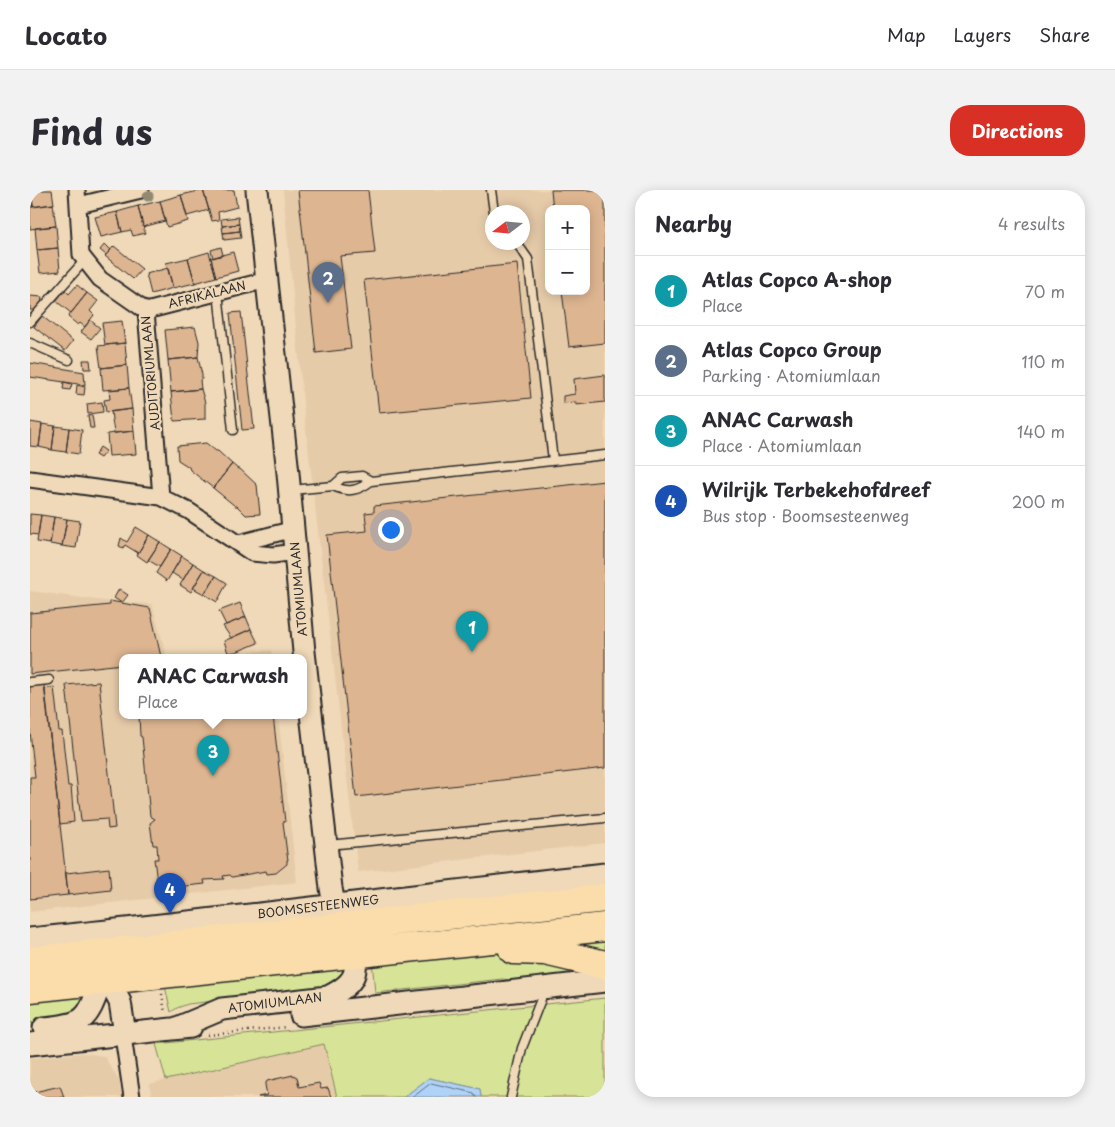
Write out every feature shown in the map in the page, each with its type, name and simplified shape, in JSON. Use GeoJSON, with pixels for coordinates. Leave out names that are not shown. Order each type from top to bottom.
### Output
{"type":"FeatureCollection","features":[{"type":"Feature","properties":{"kind":"highway"},"geometry":{"type":"LineString","coordinates":[[30,961],[84,955],[338,916],[605,898]]}},
{"type":"Feature","properties":{"kind":"highway"},"geometry":{"type":"LineString","coordinates":[[30,988],[605,927]]}},
{"type":"Feature","properties":{"kind":"highway"},"geometry":{"type":"LineString","coordinates":[[479,940],[492,949],[546,951],[605,965]]}},
{"type":"Feature","properties":{"kind":"main road","name":"ATOMIUMLAAN"},"geometry":{"type":"LineString","coordinates":[[257,190],[294,529],[304,654]]}},
{"type":"Feature","properties":{"kind":"main road","name":"ATOMIUMLAAN"},"geometry":{"type":"LineString","coordinates":[[178,1028],[222,1009],[328,997],[340,991],[352,978],[355,971],[353,953],[338,916],[326,845],[307,678]]}},
{"type":"Feature","properties":{"kind":"main road","name":"BOOMSESTEENWEG"},"geometry":{"type":"LineString","coordinates":[[30,939],[167,925],[338,916],[605,874]]}},
{"type":"Feature","properties":{"kind":"main road"},"geometry":{"type":"LineString","coordinates":[[84,955],[92,962],[102,980],[113,989],[120,1002],[125,1034]]}},
{"type":"Feature","properties":{"kind":"main road"},"geometry":{"type":"LineString","coordinates":[[30,1030],[74,1024],[83,1019],[92,1005],[102,980]]}},
{"type":"Feature","properties":{"kind":"main road"},"geometry":{"type":"LineString","coordinates":[[30,1044],[605,982]]}},
{"type":"Feature","properties":{"kind":"street","name":"AUDITORIUMLAAN"},"geometry":{"type":"LineString","coordinates":[[77,190],[81,254],[100,278],[146,311],[161,498]]}},
{"type":"Feature","properties":{"kind":"street"},"geometry":{"type":"LineString","coordinates":[[79,205],[141,190]]}},
{"type":"Feature","properties":{"kind":"street","name":"AFRIKALAAN"},"geometry":{"type":"LineString","coordinates":[[146,311],[267,280]]}},
{"type":"Feature","properties":{"kind":"street"},"geometry":{"type":"LineString","coordinates":[[30,479],[161,498],[189,511],[252,553],[273,555],[295,552]]}},
{"type":"Feature","properties":{"kind":"street"},"geometry":{"type":"LineString","coordinates":[[239,543],[294,529]]}},
{"type":"Feature","properties":{"kind":"street"},"geometry":{"type":"LineString","coordinates":[[125,1034],[124,1043],[132,1097]]}},
{"type":"Feature","properties":{"kind":"lane"},"geometry":{"type":"LineString","coordinates":[[491,190],[493,205]]}},
{"type":"Feature","properties":{"kind":"lane"},"geometry":{"type":"LineString","coordinates":[[522,250],[528,259],[553,460]]}},
{"type":"Feature","properties":{"kind":"lane"},"geometry":{"type":"LineString","coordinates":[[30,322],[85,260]]}},
{"type":"Feature","properties":{"kind":"lane"},"geometry":{"type":"LineString","coordinates":[[218,292],[233,430]]}},
{"type":"Feature","properties":{"kind":"lane"},"geometry":{"type":"LineString","coordinates":[[30,343],[69,360]]}},
{"type":"Feature","properties":{"kind":"lane"},"geometry":{"type":"LineString","coordinates":[[290,490],[333,486],[343,490],[361,489],[371,481],[605,455]]}},
{"type":"Feature","properties":{"kind":"lane"},"geometry":{"type":"LineString","coordinates":[[333,486],[342,478],[362,476],[371,481]]}},
{"type":"Feature","properties":{"kind":"lane"},"geometry":{"type":"LineString","coordinates":[[30,682],[49,680]]}},
{"type":"Feature","properties":{"kind":"lane"},"geometry":{"type":"LineString","coordinates":[[326,845],[605,818]]}},
{"type":"Feature","properties":{"kind":"lane"},"geometry":{"type":"LineString","coordinates":[[511,1097],[522,1048],[541,999],[540,988]]}},
{"type":"Feature","properties":{"kind":"shaded area"},"geometry":{"type":"Polygon","coordinates":[[[283,190],[605,190],[605,843],[358,872],[304,413],[283,190]]]}},
{"type":"Feature","properties":{"kind":"shaded area"},"geometry":{"type":"Polygon","coordinates":[[[30,591],[104,601],[152,604],[166,654],[119,654],[119,719],[278,719],[297,882],[30,912],[30,591]]]}},
{"type":"Feature","properties":{"kind":"shaded area"},"geometry":{"type":"Polygon","coordinates":[[[271,650],[272,654],[225,654],[271,650]]]}},
{"type":"Feature","properties":{"kind":"shaded area"},"geometry":{"type":"Polygon","coordinates":[[[324,1044],[337,1097],[152,1097],[149,1084],[324,1044]]]}},
{"type":"Feature","properties":{"kind":"shaded area"},"geometry":{"type":"Polygon","coordinates":[[[83,1053],[104,1056],[119,1080],[122,1097],[30,1097],[30,1058],[83,1053]]]}},
{"type":"Feature","properties":{"kind":"green space"},"geometry":{"type":"Polygon","coordinates":[[[605,936],[605,960],[547,939],[605,936]]]}},
{"type":"Feature","properties":{"kind":"green space"},"geometry":{"type":"Polygon","coordinates":[[[525,953],[605,968],[533,982],[502,979],[375,993],[372,960],[398,957],[428,960],[489,954],[525,953]]]}},
{"type":"Feature","properties":{"kind":"green space"},"geometry":{"type":"Polygon","coordinates":[[[345,963],[342,973],[337,980],[320,989],[188,1004],[171,1012],[164,982],[345,963]]]}},
{"type":"Feature","properties":{"kind":"green space"},"geometry":{"type":"Polygon","coordinates":[[[84,992],[83,1002],[79,1009],[72,1014],[56,1020],[30,1023],[30,997],[84,992]]]}},
{"type":"Feature","properties":{"kind":"green space"},"geometry":{"type":"Polygon","coordinates":[[[605,998],[605,1097],[481,1097],[480,1089],[429,1078],[404,1097],[337,1097],[324,1044],[166,1080],[156,1044],[605,998]]]}},
{"type":"Feature","properties":{"kind":"water"},"geometry":{"type":"Polygon","coordinates":[[[429,1078],[480,1089],[481,1097],[404,1097],[429,1078]]]}},
{"type":"Feature","properties":{"kind":"building"},"geometry":{"type":"Polygon","coordinates":[[[31,190],[52,190],[54,204],[33,207],[31,190]]]}},
{"type":"Feature","properties":{"kind":"building"},"geometry":{"type":"Polygon","coordinates":[[[203,190],[234,190],[237,207],[218,212],[219,220],[212,221],[203,190]]]}},
{"type":"Feature","properties":{"kind":"building"},"geometry":{"type":"Polygon","coordinates":[[[203,190],[209,210],[187,216],[181,195],[203,190]]]}},
{"type":"Feature","properties":{"kind":"building"},"geometry":{"type":"Polygon","coordinates":[[[298,190],[368,190],[375,253],[340,256],[351,349],[316,353],[298,190]]]}},
{"type":"Feature","properties":{"kind":"building"},"geometry":{"type":"Polygon","coordinates":[[[551,190],[605,190],[605,343],[569,347],[562,295],[590,295],[590,205],[553,205],[551,190]]]}},
{"type":"Feature","properties":{"kind":"building"},"geometry":{"type":"Polygon","coordinates":[[[32,193],[33,207],[30,207],[30,194],[32,193]]]}},
{"type":"Feature","properties":{"kind":"building"},"geometry":{"type":"Polygon","coordinates":[[[181,195],[188,221],[167,227],[160,201],[181,195]]]}},
{"type":"Feature","properties":{"kind":"building"},"geometry":{"type":"Polygon","coordinates":[[[160,201],[165,221],[143,227],[138,206],[160,201]]]}},
{"type":"Feature","properties":{"kind":"building"},"geometry":{"type":"Polygon","coordinates":[[[53,204],[56,226],[30,229],[30,207],[53,204]]]}},
{"type":"Feature","properties":{"kind":"building"},"geometry":{"type":"Polygon","coordinates":[[[138,206],[145,233],[133,236],[131,230],[122,232],[117,212],[138,206]]]}},
{"type":"Feature","properties":{"kind":"building"},"geometry":{"type":"Polygon","coordinates":[[[117,212],[122,232],[101,237],[95,217],[117,212]]]}},
{"type":"Feature","properties":{"kind":"building"},"geometry":{"type":"Polygon","coordinates":[[[238,217],[239,224],[222,226],[221,219],[238,217]]]}},
{"type":"Feature","properties":{"kind":"building"},"geometry":{"type":"Polygon","coordinates":[[[239,224],[240,231],[223,233],[222,226],[239,224]]]}},
{"type":"Feature","properties":{"kind":"building"},"geometry":{"type":"Polygon","coordinates":[[[56,226],[58,248],[37,250],[35,228],[56,226]]]}},
{"type":"Feature","properties":{"kind":"building"},"geometry":{"type":"Polygon","coordinates":[[[240,231],[241,238],[224,240],[223,233],[240,231]]]}},
{"type":"Feature","properties":{"kind":"building"},"geometry":{"type":"Polygon","coordinates":[[[105,244],[111,250],[106,255],[100,250],[105,244]]]}},
{"type":"Feature","properties":{"kind":"building"},"geometry":{"type":"Polygon","coordinates":[[[114,246],[142,269],[133,279],[105,256],[114,246]]]}},
{"type":"Feature","properties":{"kind":"building"},"geometry":{"type":"Polygon","coordinates":[[[221,247],[223,255],[213,258],[211,250],[221,247]]]}},
{"type":"Feature","properties":{"kind":"building"},"geometry":{"type":"Polygon","coordinates":[[[58,248],[60,271],[40,273],[37,250],[58,248]]]}},
{"type":"Feature","properties":{"kind":"building"},"geometry":{"type":"Polygon","coordinates":[[[209,252],[216,277],[195,283],[188,258],[209,252]]]}},
{"type":"Feature","properties":{"kind":"building"},"geometry":{"type":"Polygon","coordinates":[[[233,252],[238,271],[216,277],[211,258],[233,252]]]}},
{"type":"Feature","properties":{"kind":"building"},"geometry":{"type":"Polygon","coordinates":[[[188,258],[195,283],[173,288],[166,263],[188,258]]]}},
{"type":"Feature","properties":{"kind":"building"},"geometry":{"type":"Polygon","coordinates":[[[517,264],[531,398],[379,413],[364,280],[517,264]]]}},
{"type":"Feature","properties":{"kind":"building"},"geometry":{"type":"Polygon","coordinates":[[[168,268],[173,288],[151,294],[146,274],[168,268]]]}},
{"type":"Feature","properties":{"kind":"building"},"geometry":{"type":"Polygon","coordinates":[[[77,285],[87,293],[71,313],[56,301],[65,290],[69,294],[77,285]]]}},
{"type":"Feature","properties":{"kind":"building"},"geometry":{"type":"Polygon","coordinates":[[[87,293],[98,301],[90,311],[94,315],[85,327],[80,323],[78,325],[68,317],[87,293]]]}},
{"type":"Feature","properties":{"kind":"building"},"geometry":{"type":"Polygon","coordinates":[[[30,296],[42,297],[41,304],[37,310],[30,310],[30,296]]]}},
{"type":"Feature","properties":{"kind":"building"},"geometry":{"type":"Polygon","coordinates":[[[241,312],[254,429],[242,430],[230,313],[241,312]]]}},
{"type":"Feature","properties":{"kind":"building"},"geometry":{"type":"Polygon","coordinates":[[[42,316],[73,341],[65,351],[34,327],[42,316]]]}},
{"type":"Feature","properties":{"kind":"building"},"geometry":{"type":"Polygon","coordinates":[[[90,320],[100,328],[91,339],[81,332],[90,320]]]}},
{"type":"Feature","properties":{"kind":"building"},"geometry":{"type":"Polygon","coordinates":[[[122,321],[125,343],[105,345],[102,323],[122,321]]]}},
{"type":"Feature","properties":{"kind":"building"},"geometry":{"type":"Polygon","coordinates":[[[195,327],[199,342],[198,357],[168,360],[165,330],[195,327]]]}},
{"type":"Feature","properties":{"kind":"building"},"geometry":{"type":"Polygon","coordinates":[[[125,343],[127,365],[101,368],[98,346],[125,343]]]}},
{"type":"Feature","properties":{"kind":"building"},"geometry":{"type":"Polygon","coordinates":[[[198,357],[202,375],[200,380],[201,389],[171,392],[168,360],[198,357]]]}},
{"type":"Feature","properties":{"kind":"building"},"geometry":{"type":"Polygon","coordinates":[[[83,360],[90,360],[91,369],[84,369],[83,360]]]}},
{"type":"Feature","properties":{"kind":"building"},"geometry":{"type":"Polygon","coordinates":[[[30,363],[84,372],[85,385],[30,377],[30,363]]]}},
{"type":"Feature","properties":{"kind":"building"},"geometry":{"type":"Polygon","coordinates":[[[127,365],[129,388],[103,390],[101,368],[127,365]]]}},
{"type":"Feature","properties":{"kind":"building"},"geometry":{"type":"Polygon","coordinates":[[[605,375],[605,402],[576,405],[576,402],[563,403],[563,396],[575,394],[574,379],[605,375]]]}},
{"type":"Feature","properties":{"kind":"building"},"geometry":{"type":"Polygon","coordinates":[[[64,382],[72,384],[70,390],[63,389],[64,382]]]}},
{"type":"Feature","properties":{"kind":"building"},"geometry":{"type":"Polygon","coordinates":[[[77,385],[85,387],[84,395],[76,394],[77,385]]]}},
{"type":"Feature","properties":{"kind":"building"},"geometry":{"type":"Polygon","coordinates":[[[129,388],[132,409],[106,412],[104,400],[110,399],[109,390],[129,388]]]}},
{"type":"Feature","properties":{"kind":"building"},"geometry":{"type":"Polygon","coordinates":[[[201,389],[205,403],[205,419],[174,421],[171,392],[201,389]]]}},
{"type":"Feature","properties":{"kind":"building"},"geometry":{"type":"Polygon","coordinates":[[[102,402],[103,412],[88,414],[87,404],[102,402]]]}},
{"type":"Feature","properties":{"kind":"building"},"geometry":{"type":"Polygon","coordinates":[[[132,409],[134,431],[114,433],[111,412],[132,409]]]}},
{"type":"Feature","properties":{"kind":"building"},"geometry":{"type":"Polygon","coordinates":[[[92,415],[94,428],[90,428],[88,416],[92,415]]]}},
{"type":"Feature","properties":{"kind":"building"},"geometry":{"type":"Polygon","coordinates":[[[30,422],[42,424],[39,447],[30,446],[30,422]]]}},
{"type":"Feature","properties":{"kind":"building"},"geometry":{"type":"Polygon","coordinates":[[[42,424],[55,426],[52,450],[39,447],[42,424]]]}},
{"type":"Feature","properties":{"kind":"building"},"geometry":{"type":"Polygon","coordinates":[[[55,426],[69,428],[66,452],[52,450],[55,426]]]}},
{"type":"Feature","properties":{"kind":"building"},"geometry":{"type":"Polygon","coordinates":[[[69,428],[82,430],[79,454],[66,452],[69,428]]]}},
{"type":"Feature","properties":{"kind":"building"},"geometry":{"type":"Polygon","coordinates":[[[134,431],[136,454],[109,456],[107,434],[134,431]]]}},
{"type":"Feature","properties":{"kind":"building"},"geometry":{"type":"Polygon","coordinates":[[[206,443],[232,464],[213,488],[178,460],[177,446],[206,443]]]}},
{"type":"Feature","properties":{"kind":"building"},"geometry":{"type":"Polygon","coordinates":[[[100,447],[106,451],[100,458],[95,455],[100,447]]]}},
{"type":"Feature","properties":{"kind":"building"},"geometry":{"type":"Polygon","coordinates":[[[232,464],[257,485],[260,514],[246,515],[213,488],[232,464]]]}},
{"type":"Feature","properties":{"kind":"building"},"geometry":{"type":"Polygon","coordinates":[[[605,481],[605,768],[356,797],[327,535],[367,531],[365,513],[374,512],[374,506],[605,481]]]}},
{"type":"Feature","properties":{"kind":"building"},"geometry":{"type":"Polygon","coordinates":[[[30,514],[41,515],[38,535],[30,534],[30,514]]]}},
{"type":"Feature","properties":{"kind":"building"},"geometry":{"type":"Polygon","coordinates":[[[41,515],[54,517],[50,544],[37,542],[41,515]]]}},
{"type":"Feature","properties":{"kind":"building"},"geometry":{"type":"Polygon","coordinates":[[[54,517],[67,519],[62,546],[50,544],[54,517]]]}},
{"type":"Feature","properties":{"kind":"building"},"geometry":{"type":"Polygon","coordinates":[[[67,519],[80,521],[76,548],[62,546],[67,519]]]}},
{"type":"Feature","properties":{"kind":"building"},"geometry":{"type":"Polygon","coordinates":[[[136,527],[149,535],[138,553],[125,545],[123,548],[119,546],[121,538],[127,542],[136,527]]]}},
{"type":"Feature","properties":{"kind":"building"},"geometry":{"type":"Polygon","coordinates":[[[149,535],[160,542],[147,562],[137,555],[149,535]]]}},
{"type":"Feature","properties":{"kind":"building"},"geometry":{"type":"Polygon","coordinates":[[[160,542],[171,549],[160,567],[148,560],[160,542]]]}},
{"type":"Feature","properties":{"kind":"building"},"geometry":{"type":"Polygon","coordinates":[[[171,549],[182,556],[167,581],[156,573],[171,549]]]}},
{"type":"Feature","properties":{"kind":"building"},"geometry":{"type":"Polygon","coordinates":[[[182,556],[193,563],[183,580],[172,573],[182,556]]]}},
{"type":"Feature","properties":{"kind":"building"},"geometry":{"type":"Polygon","coordinates":[[[193,563],[204,570],[191,592],[180,585],[193,563]]]}},
{"type":"Feature","properties":{"kind":"building"},"geometry":{"type":"Polygon","coordinates":[[[204,570],[216,576],[204,594],[193,588],[204,570]]]}},
{"type":"Feature","properties":{"kind":"building"},"geometry":{"type":"Polygon","coordinates":[[[216,576],[227,583],[217,602],[204,594],[216,576]]]}},
{"type":"Feature","properties":{"kind":"building"},"geometry":{"type":"Polygon","coordinates":[[[119,589],[128,595],[122,603],[114,598],[119,589]]]}},
{"type":"Feature","properties":{"kind":"building"},"geometry":{"type":"Polygon","coordinates":[[[110,601],[150,608],[160,654],[119,654],[119,664],[30,674],[30,613],[110,605],[110,601]]]}},
{"type":"Feature","properties":{"kind":"building"},"geometry":{"type":"Polygon","coordinates":[[[240,603],[246,617],[226,625],[219,611],[240,603]]]}},
{"type":"Feature","properties":{"kind":"building"},"geometry":{"type":"Polygon","coordinates":[[[246,617],[251,629],[231,638],[223,626],[246,617]]]}},
{"type":"Feature","properties":{"kind":"building"},"geometry":{"type":"Polygon","coordinates":[[[251,629],[258,643],[236,652],[228,653],[224,641],[251,629]]]}},
{"type":"Feature","properties":{"kind":"building"},"geometry":{"type":"Polygon","coordinates":[[[99,682],[115,828],[108,829],[107,819],[81,821],[66,685],[99,682]]]}},
{"type":"Feature","properties":{"kind":"building"},"geometry":{"type":"Polygon","coordinates":[[[44,685],[68,895],[30,899],[30,777],[35,777],[30,732],[30,686],[44,685]]]}},
{"type":"Feature","properties":{"kind":"building"},"geometry":{"type":"Polygon","coordinates":[[[54,687],[59,731],[62,731],[68,786],[71,786],[74,822],[60,824],[45,689],[54,687]]]}},
{"type":"Feature","properties":{"kind":"building"},"geometry":{"type":"Polygon","coordinates":[[[139,719],[273,719],[285,822],[283,822],[287,864],[276,873],[267,874],[266,871],[232,877],[230,875],[223,876],[224,879],[204,880],[205,884],[158,889],[154,859],[158,859],[157,845],[153,845],[150,823],[155,819],[150,816],[142,737],[140,736],[139,719]]]}},
{"type":"Feature","properties":{"kind":"building"},"geometry":{"type":"Polygon","coordinates":[[[109,868],[111,890],[68,895],[66,873],[109,868]]]}},
{"type":"Feature","properties":{"kind":"building"},"geometry":{"type":"Polygon","coordinates":[[[293,1075],[297,1077],[299,1087],[319,1083],[321,1089],[328,1088],[331,1097],[258,1097],[267,1095],[265,1085],[267,1081],[293,1075]]]}},
{"type":"Feature","properties":{"kind":"building"},"geometry":{"type":"Polygon","coordinates":[[[60,1086],[64,1097],[30,1097],[30,1093],[60,1086]]]}},
{"type":"Feature","properties":{"kind":"place","name":"Atlas Copco Group"},"geometry":{"type":"Point","coordinates":[328,303]}},
{"type":"Feature","properties":{"kind":"place","name":"Atlas Copco A-shop"},"geometry":{"type":"Point","coordinates":[472,652]}},
{"type":"Feature","properties":{"kind":"place","name":"ANAC Carwash"},"geometry":{"type":"Point","coordinates":[213,776]}},
{"type":"Feature","properties":{"kind":"place","name":"Wilrijk Terbekehofdreef"},"geometry":{"type":"Point","coordinates":[170,914]}}]}
